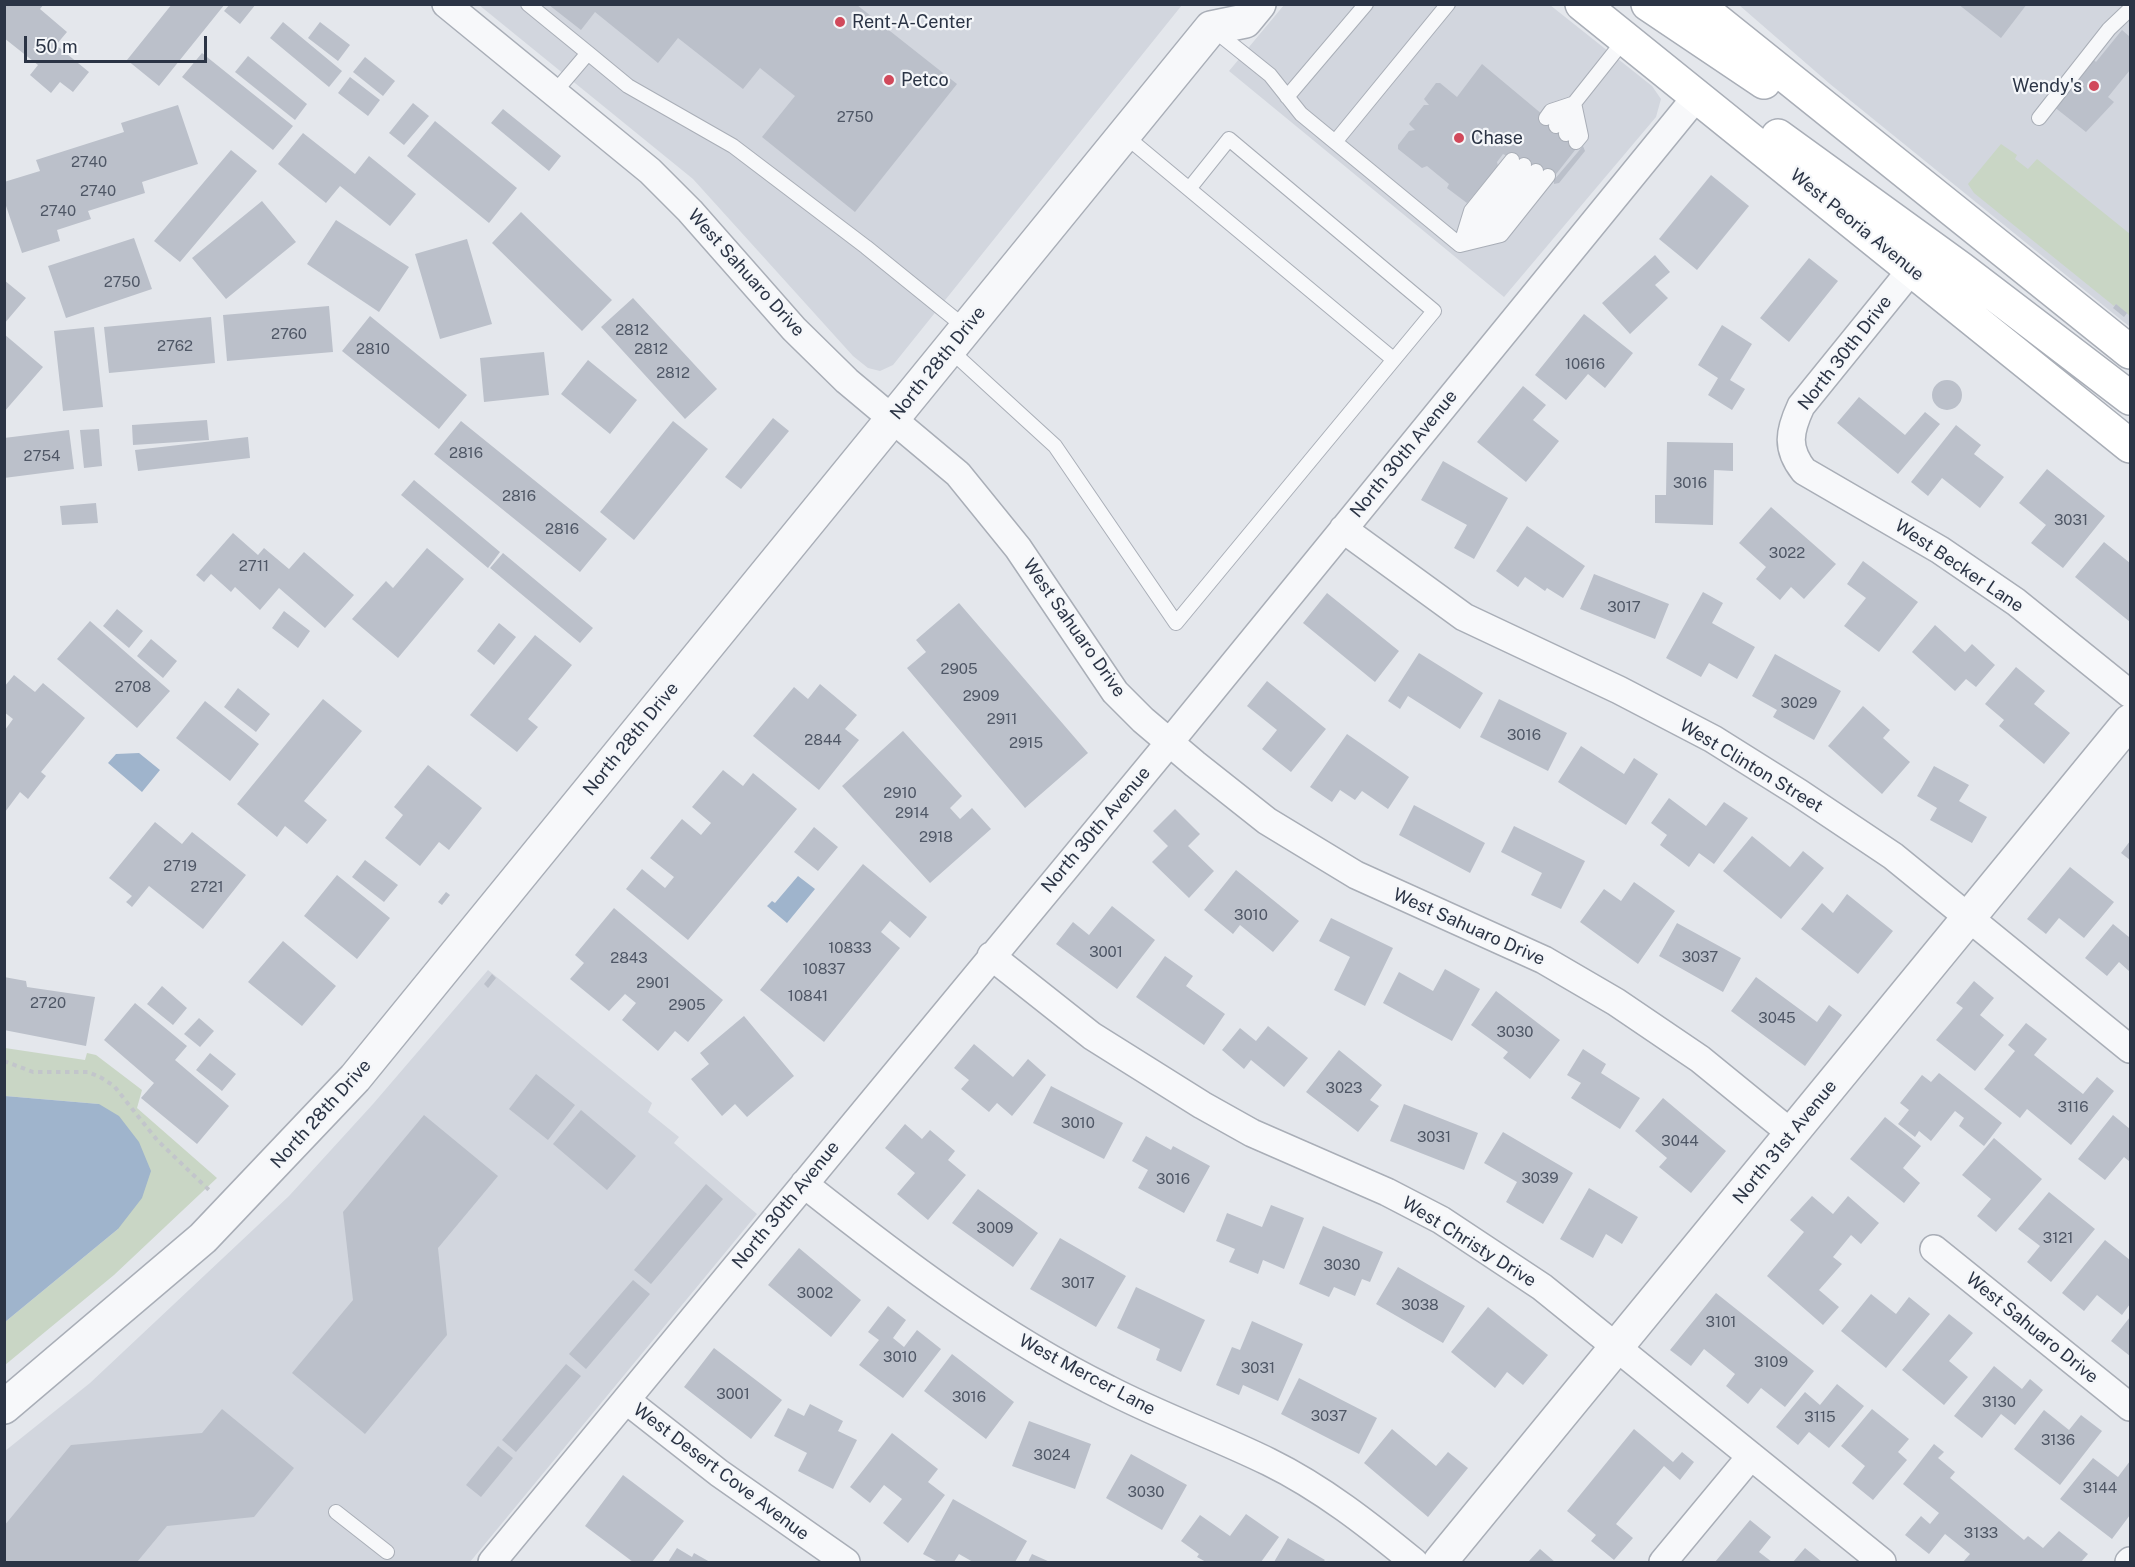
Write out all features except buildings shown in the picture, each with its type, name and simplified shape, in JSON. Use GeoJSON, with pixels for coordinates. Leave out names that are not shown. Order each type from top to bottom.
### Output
{"type":"FeatureCollection","features":[{"type":"Feature","properties":{"kind":"main road","name":"West Peoria Avenue"},"geometry":{"type":"LineString","coordinates":[[1582,4],[2130,446]]}},
{"type":"Feature","properties":{"kind":"main road"},"geometry":{"type":"LineString","coordinates":[[1648,4],[1793,101],[1865,138]]}},
{"type":"Feature","properties":{"kind":"main road"},"geometry":{"type":"LineString","coordinates":[[1696,4],[2130,352]]}},
{"type":"Feature","properties":{"kind":"main road"},"geometry":{"type":"LineString","coordinates":[[1697,96],[1728,105],[1812,160],[1997,295],[2130,398]]}},
{"type":"Feature","properties":{"kind":"street","name":"West Sahuaro Drive"},"geometry":{"type":"LineString","coordinates":[[446,4],[650,171],[690,211],[794,329],[847,381],[958,474],[1018,548],[1115,692],[1169,742],[1267,821],[1356,875],[1544,960],[1616,1002],[1700,1059],[1792,1134]]}},
{"type":"Feature","properties":{"kind":"street"},"geometry":{"type":"LineString","coordinates":[[1210,16],[1245,21],[1259,4]]}},
{"type":"Feature","properties":{"kind":"street","name":"North 28th Drive"},"geometry":{"type":"LineString","coordinates":[[4,1407],[149,1286],[231,1210],[355,1078],[404,1021],[1123,134],[1210,16]]}},
{"type":"Feature","properties":{"kind":"street","name":"North 30th Avenue"},"geometry":{"type":"LineString","coordinates":[[492,1563],[1169,742],[1697,96]]}},
{"type":"Feature","properties":{"kind":"street","name":"North 30th Drive"},"geometry":{"type":"LineString","coordinates":[[1789,443],[1793,423],[1801,406],[1912,269]]}},
{"type":"Feature","properties":{"kind":"street","name":"West Becker Lane"},"geometry":{"type":"LineString","coordinates":[[1789,443],[1794,458],[1804,471],[1870,508],[1959,563],[2016,602],[2130,694]]}},
{"type":"Feature","properties":{"kind":"street","name":"West Clinton Street"},"geometry":{"type":"LineString","coordinates":[[1343,529],[1464,617],[1619,690],[1713,739],[1893,856],[2130,1049]]}},
{"type":"Feature","properties":{"kind":"street","name":"North 31st Avenue"},"geometry":{"type":"LineString","coordinates":[[1440,1563],[2130,721]]}},
{"type":"Feature","properties":{"kind":"street","name":"West Christy Drive"},"geometry":{"type":"LineString","coordinates":[[991,956],[1092,1036],[1146,1071],[1252,1133],[1388,1192],[1441,1220],[1542,1287],[1882,1563]]}},
{"type":"Feature","properties":{"kind":"street","name":"West Mercer Lane"},"geometry":{"type":"LineString","coordinates":[[804,1184],[912,1268],[992,1323],[1107,1389],[1270,1462],[1351,1510],[1414,1563]]}},
{"type":"Feature","properties":{"kind":"street","name":"West Sahuaro Drive"},"geometry":{"type":"LineString","coordinates":[[1934,1249],[2130,1407]]}},
{"type":"Feature","properties":{"kind":"street","name":"West Desert Cove Avenue"},"geometry":{"type":"LineString","coordinates":[[626,1400],[718,1473],[846,1563]]}},
{"type":"Feature","properties":{"kind":"street"},"geometry":{"type":"LineString","coordinates":[[1663,1563],[1750,1456]]}},
{"type":"Feature","properties":{"kind":"lane"},"geometry":{"type":"LineString","coordinates":[[528,4],[628,86],[733,146],[866,247],[958,338],[1055,446],[1176,623],[1434,310],[1228,139],[1189,189]]}},
{"type":"Feature","properties":{"kind":"lane"},"geometry":{"type":"LineString","coordinates":[[1287,97],[1366,4]]}},
{"type":"Feature","properties":{"kind":"lane"},"geometry":{"type":"LineString","coordinates":[[1335,142],[1448,4]]}},
{"type":"Feature","properties":{"kind":"lane"},"geometry":{"type":"LineString","coordinates":[[2039,118],[2109,29],[2130,9]]}},
{"type":"Feature","properties":{"kind":"lane"},"geometry":{"type":"LineString","coordinates":[[1210,16],[1270,75],[1301,114],[1460,245]]}},
{"type":"Feature","properties":{"kind":"lane"},"geometry":{"type":"LineString","coordinates":[[1574,103],[1571,128],[1561,130],[1551,111],[1574,103],[1626,39]]}},
{"type":"Feature","properties":{"kind":"lane"},"geometry":{"type":"LineString","coordinates":[[554,93],[588,53]]}},
{"type":"Feature","properties":{"kind":"lane"},"geometry":{"type":"LineString","coordinates":[[1123,134],[1393,359]]}},
{"type":"Feature","properties":{"kind":"lane"},"geometry":{"type":"LineString","coordinates":[[1530,168],[1501,235],[1460,245],[1530,168]]}},
{"type":"Feature","properties":{"kind":"lane"},"geometry":{"type":"LineString","coordinates":[[336,1512],[387,1552]]}},
{"type":"Feature","properties":{"kind":"path"},"geometry":{"type":"LineString","coordinates":[[4,1061],[33,1072],[88,1072],[114,1086],[157,1140],[188,1172],[231,1210]]}},
{"type":"Feature","properties":{"kind":"shaded area"},"geometry":{"type":"Polygon","coordinates":[[[479,5],[1182,5],[893,365],[880,371],[868,368],[853,356],[693,179],[479,5]]]}},
{"type":"Feature","properties":{"kind":"shaded area"},"geometry":{"type":"Polygon","coordinates":[[[1284,5],[1550,5],[1652,86],[1661,99],[1656,117],[1504,297],[1229,71],[1284,5]]]}},
{"type":"Feature","properties":{"kind":"shaded area"},"geometry":{"type":"Polygon","coordinates":[[[1739,5],[2130,5],[2130,327],[1830,84],[1739,5]]]}},
{"type":"Feature","properties":{"kind":"shaded area"},"geometry":{"type":"Polygon","coordinates":[[[488,970],[652,1103],[648,1112],[679,1137],[674,1143],[757,1214],[470,1562],[5,1562],[5,1451],[90,1383],[289,1196],[373,1104],[488,970]]]}},
{"type":"Feature","properties":{"kind":"green space"},"geometry":{"type":"Polygon","coordinates":[[[2001,144],[2017,155],[2015,159],[2028,169],[2037,159],[2130,234],[2130,316],[2116,304],[2114,306],[1974,193],[1968,184],[2001,144]]]}},
{"type":"Feature","properties":{"kind":"green space"},"geometry":{"type":"Polygon","coordinates":[[[5,1048],[85,1060],[87,1053],[96,1055],[142,1090],[137,1108],[217,1178],[114,1275],[5,1365],[5,1322],[118,1229],[99,1104],[5,1096],[5,1048]]]}},
{"type":"Feature","properties":{"kind":"water"},"geometry":{"type":"Polygon","coordinates":[[[139,753],[160,770],[142,792],[108,763],[116,754],[139,753]]]}},
{"type":"Feature","properties":{"kind":"water"},"geometry":{"type":"Polygon","coordinates":[[[798,876],[815,889],[787,923],[767,906],[772,901],[775,903],[798,876]]]}},
{"type":"Feature","properties":{"kind":"water"},"geometry":{"type":"Polygon","coordinates":[[[5,1096],[99,1104],[119,1116],[139,1142],[151,1171],[142,1198],[118,1229],[5,1322],[5,1096]]]}},
{"type":"Feature","properties":{"kind":"place","name":"Rent-A-Center"},"geometry":{"type":"Point","coordinates":[840,22]}},
{"type":"Feature","properties":{"kind":"place","name":"Petco"},"geometry":{"type":"Point","coordinates":[889,80]}},
{"type":"Feature","properties":{"kind":"place","name":"Wendy's"},"geometry":{"type":"Point","coordinates":[2094,86]}},
{"type":"Feature","properties":{"kind":"place","name":"Chase"},"geometry":{"type":"Point","coordinates":[1459,138]}}]}
